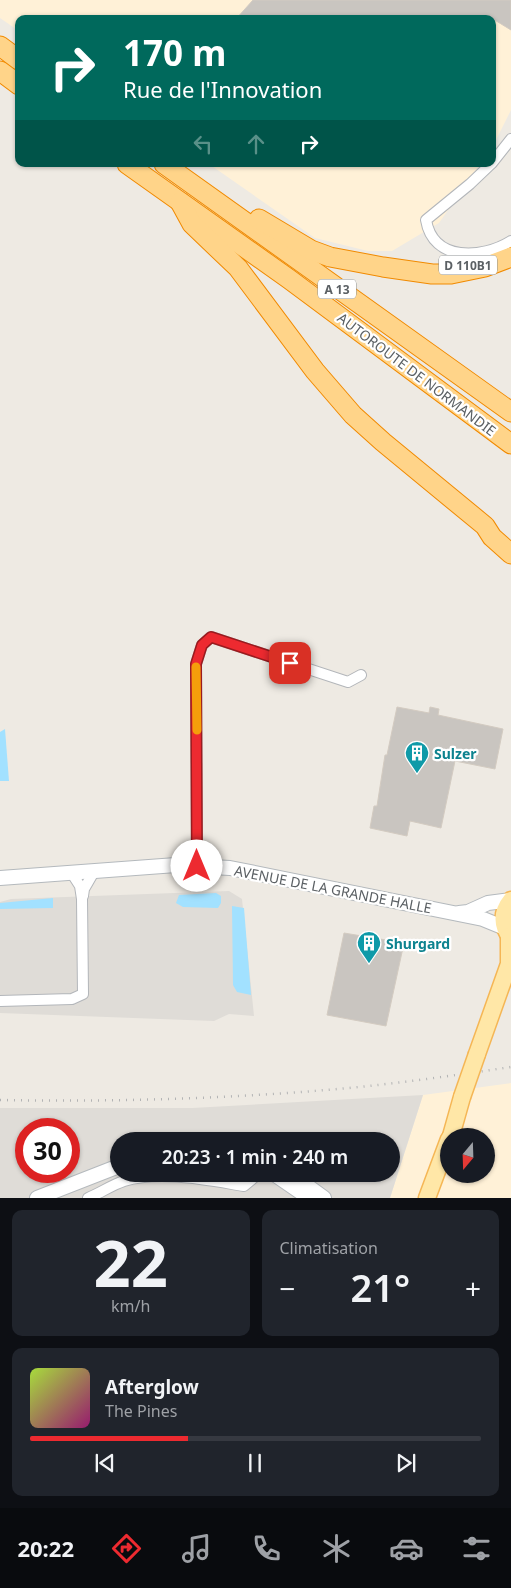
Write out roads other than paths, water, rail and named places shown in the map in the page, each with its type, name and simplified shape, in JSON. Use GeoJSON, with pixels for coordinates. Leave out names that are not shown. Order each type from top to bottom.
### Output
{"type":"FeatureCollection","features":[{"type":"Feature","properties":{"kind":"highway"},"geometry":{"type":"LineString","coordinates":[[0,46],[15,57]]}},
{"type":"Feature","properties":{"kind":"highway"},"geometry":{"type":"LineString","coordinates":[[0,71],[15,82]]}},
{"type":"Feature","properties":{"kind":"highway","name":"AUTOROUTE DE NORMANDIE"},"geometry":{"type":"LineString","coordinates":[[131,167],[289,279],[511,444]]}},
{"type":"Feature","properties":{"kind":"highway","name":"AUTOROUTE DE NORMANDIE"},"geometry":{"type":"LineString","coordinates":[[168,167],[511,412]]}},
{"type":"Feature","properties":{"kind":"highway"},"geometry":{"type":"LineString","coordinates":[[200,190],[213,188],[292,240],[311,250],[358,263],[432,274],[468,271],[511,257]]}},
{"type":"Feature","properties":{"kind":"highway"},"geometry":{"type":"LineString","coordinates":[[180,202],[192,224],[238,268],[315,371],[343,404],[382,442],[511,546]]}},
{"type":"Feature","properties":{"kind":"highway","name":"D 110B1"},"geometry":{"type":"LineString","coordinates":[[421,271],[466,265],[493,257],[511,247]]}},
{"type":"Feature","properties":{"kind":"highway"},"geometry":{"type":"LineString","coordinates":[[485,526],[492,537],[511,554]]}},
{"type":"Feature","properties":{"kind":"main road"},"geometry":{"type":"LineString","coordinates":[[505,995],[510,958],[504,914],[511,900]]}},
{"type":"Feature","properties":{"kind":"main road"},"geometry":{"type":"LineString","coordinates":[[453,1128],[477,1054],[488,1025],[505,995],[511,973]]}},
{"type":"Feature","properties":{"kind":"main road"},"geometry":{"type":"LineString","coordinates":[[427,1198],[440,1164]]}},
{"type":"Feature","properties":{"kind":"main road"},"geometry":{"type":"LineString","coordinates":[[438,1198],[441,1183]]}},
{"type":"Feature","properties":{"kind":"street"},"geometry":{"type":"LineString","coordinates":[[496,158],[511,139]]}},
{"type":"Feature","properties":{"kind":"street"},"geometry":{"type":"LineString","coordinates":[[488,167],[426,220],[426,224],[434,240],[447,252],[487,252],[511,241]]}},
{"type":"Feature","properties":{"kind":"street"},"geometry":{"type":"LineString","coordinates":[[197,866],[196,664],[202,645],[211,637],[348,682],[361,675]]}},
{"type":"Feature","properties":{"kind":"street","name":"AVENUE DE LA GRANDE HALLE"},"geometry":{"type":"LineString","coordinates":[[0,878],[95,870],[197,866],[260,873],[406,905],[456,913],[488,920],[508,934]]}},
{"type":"Feature","properties":{"kind":"street"},"geometry":{"type":"LineString","coordinates":[[82,899],[84,889],[95,870]]}},
{"type":"Feature","properties":{"kind":"street"},"geometry":{"type":"LineString","coordinates":[[0,1001],[72,999],[82,994],[82,899],[80,886],[70,872]]}},
{"type":"Feature","properties":{"kind":"street"},"geometry":{"type":"LineString","coordinates":[[456,913],[465,913],[488,903],[511,900]]}},
{"type":"Feature","properties":{"kind":"street"},"geometry":{"type":"LineString","coordinates":[[37,1198],[110,1169]]}},
{"type":"Feature","properties":{"kind":"street"},"geometry":{"type":"LineString","coordinates":[[88,1198],[123,1182],[141,1177],[171,1177],[244,1186],[249,1182]]}},
{"type":"Feature","properties":{"kind":"street"},"geometry":{"type":"LineString","coordinates":[[286,1182],[309,1198]]}},
{"type":"Feature","properties":{"kind":"street"},"geometry":{"type":"LineString","coordinates":[[301,1182],[324,1198]]}},
{"type":"Feature","properties":{"kind":"water"},"geometry":{"type":"Polygon","coordinates":[[[5,729],[9,781],[0,781],[0,732],[5,729]]]}},
{"type":"Feature","properties":{"kind":"water"},"geometry":{"type":"Polygon","coordinates":[[[216,893],[221,896],[221,903],[218,908],[183,907],[176,903],[179,895],[216,893]]]}},
{"type":"Feature","properties":{"kind":"water"},"geometry":{"type":"Polygon","coordinates":[[[53,898],[53,908],[0,909],[0,903],[53,898]]]}},
{"type":"Feature","properties":{"kind":"water"},"geometry":{"type":"Polygon","coordinates":[[[232,906],[244,908],[251,995],[237,992],[233,985],[232,906]]]}},
{"type":"Feature","properties":{"kind":"railway"},"geometry":{"type":"LineString","coordinates":[[0,1100],[82,1101],[245,1096],[396,1083],[511,1067]]}},
{"type":"Feature","properties":{"kind":"place","name":"Sulzer"},"geometry":{"type":"Point","coordinates":[417,774]}},
{"type":"Feature","properties":{"kind":"place","name":"Shurgard"},"geometry":{"type":"Point","coordinates":[369,964]}}]}
